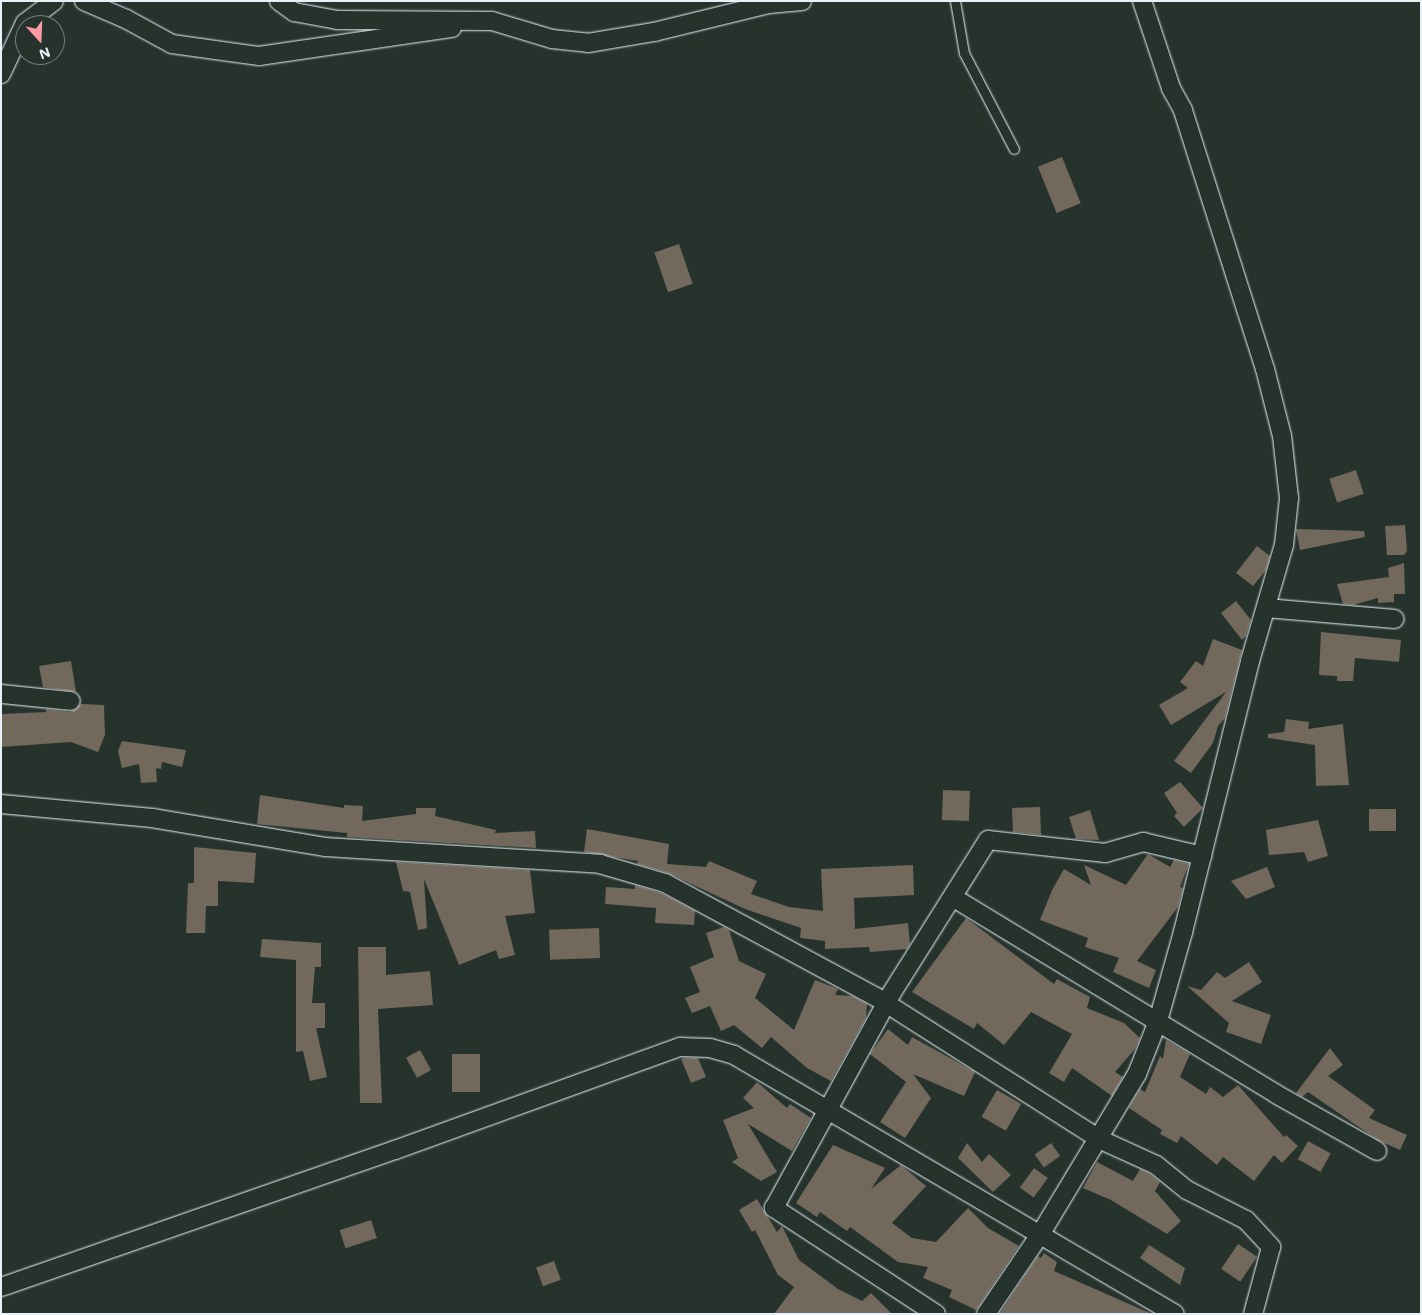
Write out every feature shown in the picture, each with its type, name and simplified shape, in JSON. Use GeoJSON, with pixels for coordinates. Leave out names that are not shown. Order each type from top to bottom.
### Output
{"type":"FeatureCollection","features":[{"type":"Feature","properties":{"kind":"street"},"geometry":{"type":"LineString","coordinates":[[1,74],[25,22],[54,1]]}},
{"type":"Feature","properties":{"kind":"street"},"geometry":{"type":"LineString","coordinates":[[84,1],[126,18],[172,44],[259,56],[492,21]]}},
{"type":"Feature","properties":{"kind":"street"},"geometry":{"type":"LineString","coordinates":[[279,1],[294,12],[337,20],[492,21],[552,39],[588,43],[645,34],[760,6],[802,1]]}},
{"type":"Feature","properties":{"kind":"street"},"geometry":{"type":"LineString","coordinates":[[986,1314],[1041,1233],[1099,1139],[1137,1074],[1158,1021],[1284,545],[1288,507],[1282,436],[1265,368],[1183,110],[1171,88],[1142,1]]}},
{"type":"Feature","properties":{"kind":"street"},"geometry":{"type":"LineString","coordinates":[[444,29],[469,20]]}},
{"type":"Feature","properties":{"kind":"street"},"geometry":{"type":"LineString","coordinates":[[1266,608],[1395,619]]}},
{"type":"Feature","properties":{"kind":"street"},"geometry":{"type":"LineString","coordinates":[[1,694],[71,701]]}},
{"type":"Feature","properties":{"kind":"street"},"geometry":{"type":"LineString","coordinates":[[1,804],[152,818],[325,847],[600,864],[665,883],[886,1003],[1099,1139],[1156,1166],[1187,1190],[1246,1220],[1271,1247],[1262,1289],[1253,1314]]}},
{"type":"Feature","properties":{"kind":"street"},"geometry":{"type":"LineString","coordinates":[[936,1314],[774,1208],[826,1108],[886,1003],[954,898],[988,840],[1105,853],[1143,842],[1202,856]]}},
{"type":"Feature","properties":{"kind":"street"},"geometry":{"type":"LineString","coordinates":[[954,898],[1276,1094],[1377,1152]]}},
{"type":"Feature","properties":{"kind":"street"},"geometry":{"type":"LineString","coordinates":[[1,1287],[395,1150],[680,1047],[710,1048],[734,1055],[1041,1233],[1175,1314]]}},
{"type":"Feature","properties":{"kind":"lane"},"geometry":{"type":"LineString","coordinates":[[955,1],[964,53],[1014,149]]}},
{"type":"Feature","properties":{"kind":"building"},"geometry":{"type":"Polygon","coordinates":[[[1062,157],[1081,203],[1057,213],[1038,167],[1062,157]]]}},
{"type":"Feature","properties":{"kind":"building"},"geometry":{"type":"Polygon","coordinates":[[[679,244],[693,284],[668,292],[654,252],[679,244]]]}},
{"type":"Feature","properties":{"kind":"building"},"geometry":{"type":"Polygon","coordinates":[[[1356,470],[1364,494],[1337,502],[1329,479],[1356,470]]]}},
{"type":"Feature","properties":{"kind":"building"},"geometry":{"type":"Polygon","coordinates":[[[1405,525],[1407,551],[1404,555],[1387,555],[1385,526],[1405,525]]]}},
{"type":"Feature","properties":{"kind":"building"},"geometry":{"type":"Polygon","coordinates":[[[1296,529],[1364,531],[1365,537],[1300,550],[1296,529]]]}},
{"type":"Feature","properties":{"kind":"building"},"geometry":{"type":"Polygon","coordinates":[[[1257,546],[1270,556],[1266,570],[1253,586],[1236,573],[1257,546]]]}},
{"type":"Feature","properties":{"kind":"building"},"geometry":{"type":"Polygon","coordinates":[[[1404,563],[1405,594],[1394,594],[1394,602],[1378,603],[1378,598],[1353,605],[1343,604],[1337,584],[1389,577],[1388,568],[1404,563]]]}},
{"type":"Feature","properties":{"kind":"building"},"geometry":{"type":"Polygon","coordinates":[[[1236,601],[1251,620],[1246,636],[1242,640],[1221,613],[1236,601]]]}},
{"type":"Feature","properties":{"kind":"building"},"geometry":{"type":"Polygon","coordinates":[[[1321,632],[1401,640],[1399,662],[1355,658],[1353,681],[1337,681],[1337,676],[1319,675],[1321,632]]]}},
{"type":"Feature","properties":{"kind":"building"},"geometry":{"type":"Polygon","coordinates":[[[1213,639],[1242,650],[1225,718],[1218,726],[1213,743],[1191,773],[1174,761],[1226,692],[1171,725],[1159,705],[1188,688],[1180,682],[1196,661],[1203,666],[1213,639]]]}},
{"type":"Feature","properties":{"kind":"building"},"geometry":{"type":"Polygon","coordinates":[[[71,661],[76,692],[43,687],[39,666],[71,661]]]}},
{"type":"Feature","properties":{"kind":"building"},"geometry":{"type":"Polygon","coordinates":[[[81,704],[104,705],[105,735],[98,752],[71,742],[1,747],[1,714],[46,712],[46,709],[70,712],[81,704]]]}},
{"type":"Feature","properties":{"kind":"building"},"geometry":{"type":"Polygon","coordinates":[[[1286,719],[1309,722],[1308,729],[1343,724],[1349,785],[1316,786],[1315,745],[1268,738],[1268,734],[1284,732],[1286,719]]]}},
{"type":"Feature","properties":{"kind":"building"},"geometry":{"type":"Polygon","coordinates":[[[122,741],[186,750],[182,767],[162,762],[161,769],[156,768],[157,782],[141,783],[139,764],[122,768],[118,751],[122,741]]]}},
{"type":"Feature","properties":{"kind":"building"},"geometry":{"type":"Polygon","coordinates":[[[1180,782],[1203,808],[1184,827],[1174,816],[1177,813],[1164,793],[1180,782]]]}},
{"type":"Feature","properties":{"kind":"building"},"geometry":{"type":"Polygon","coordinates":[[[943,790],[970,791],[969,821],[942,820],[943,790]]]}},
{"type":"Feature","properties":{"kind":"building"},"geometry":{"type":"Polygon","coordinates":[[[260,795],[344,808],[344,805],[363,806],[362,821],[416,814],[416,808],[436,808],[435,816],[496,830],[495,833],[535,831],[536,848],[347,837],[347,833],[257,824],[260,795]]]}},
{"type":"Feature","properties":{"kind":"building"},"geometry":{"type":"Polygon","coordinates":[[[1040,807],[1041,835],[1013,832],[1012,808],[1040,807]]]}},
{"type":"Feature","properties":{"kind":"building"},"geometry":{"type":"Polygon","coordinates":[[[1369,809],[1396,809],[1396,831],[1369,831],[1369,809]]]}},
{"type":"Feature","properties":{"kind":"building"},"geometry":{"type":"Polygon","coordinates":[[[1090,810],[1099,840],[1076,839],[1069,817],[1090,810]]]}},
{"type":"Feature","properties":{"kind":"building"},"geometry":{"type":"Polygon","coordinates":[[[1318,820],[1328,856],[1308,862],[1304,852],[1269,855],[1266,830],[1318,820]]]}},
{"type":"Feature","properties":{"kind":"building"},"geometry":{"type":"Polygon","coordinates":[[[587,829],[669,844],[667,864],[706,867],[709,861],[757,881],[751,894],[789,907],[823,911],[821,869],[913,865],[914,895],[854,898],[855,929],[908,923],[910,944],[907,949],[870,952],[869,947],[825,949],[825,941],[800,938],[801,928],[745,909],[668,873],[637,864],[638,861],[584,852],[587,829]]]}},
{"type":"Feature","properties":{"kind":"building"},"geometry":{"type":"Polygon","coordinates":[[[194,847],[256,853],[254,883],[218,881],[218,906],[206,906],[205,933],[186,933],[188,883],[194,883],[194,847]]]}},
{"type":"Feature","properties":{"kind":"building"},"geometry":{"type":"Polygon","coordinates":[[[1148,854],[1170,867],[1174,860],[1189,864],[1180,887],[1183,888],[1178,907],[1137,961],[1156,970],[1149,988],[1113,972],[1119,958],[1085,947],[1088,938],[1040,920],[1052,890],[1064,869],[1091,885],[1084,865],[1126,885],[1148,854]]]}},
{"type":"Feature","properties":{"kind":"building"},"geometry":{"type":"Polygon","coordinates":[[[396,862],[530,870],[535,913],[505,916],[515,955],[499,959],[496,950],[459,965],[424,879],[427,928],[418,930],[410,892],[403,891],[396,862]]]}},
{"type":"Feature","properties":{"kind":"building"},"geometry":{"type":"Polygon","coordinates":[[[1267,867],[1275,887],[1246,899],[1231,881],[1267,867]]]}},
{"type":"Feature","properties":{"kind":"building"},"geometry":{"type":"Polygon","coordinates":[[[635,885],[661,893],[695,911],[694,925],[655,923],[656,908],[605,904],[606,887],[635,889],[635,885]]]}},
{"type":"Feature","properties":{"kind":"building"},"geometry":{"type":"Polygon","coordinates":[[[966,918],[1054,984],[1057,979],[1090,997],[1087,1008],[1124,1023],[1140,1038],[1135,1049],[1115,1072],[1123,1077],[1112,1096],[1072,1068],[1064,1082],[1049,1073],[1072,1034],[1031,1012],[1004,1045],[977,1023],[974,1029],[912,992],[966,918]]]}},
{"type":"Feature","properties":{"kind":"building"},"geometry":{"type":"Polygon","coordinates":[[[724,927],[729,930],[739,961],[766,974],[755,998],[794,1030],[815,980],[838,989],[835,995],[852,996],[867,1004],[866,1018],[831,1081],[807,1068],[771,1037],[762,1048],[734,1025],[721,1031],[710,1006],[692,1013],[685,998],[700,992],[690,967],[714,957],[706,933],[724,927]]]}},
{"type":"Feature","properties":{"kind":"building"},"geometry":{"type":"Polygon","coordinates":[[[599,928],[600,958],[550,960],[549,930],[599,928]]]}},
{"type":"Feature","properties":{"kind":"building"},"geometry":{"type":"Polygon","coordinates":[[[262,939],[321,943],[321,967],[315,967],[312,1003],[325,1003],[325,1028],[316,1028],[327,1077],[310,1081],[303,1051],[296,1052],[296,960],[260,957],[262,939]]]}},
{"type":"Feature","properties":{"kind":"building"},"geometry":{"type":"Polygon","coordinates":[[[358,947],[386,947],[386,975],[430,971],[433,1005],[378,1009],[382,1103],[360,1103],[358,947]]]}},
{"type":"Feature","properties":{"kind":"building"},"geometry":{"type":"Polygon","coordinates":[[[1249,962],[1262,982],[1232,1001],[1271,1015],[1261,1044],[1226,1032],[1229,1023],[1187,986],[1201,990],[1217,972],[1225,978],[1249,962]]]}},
{"type":"Feature","properties":{"kind":"building"},"geometry":{"type":"Polygon","coordinates":[[[888,1029],[908,1045],[912,1037],[975,1072],[964,1096],[913,1074],[931,1098],[905,1138],[880,1122],[906,1082],[870,1054],[888,1029]]]}},
{"type":"Feature","properties":{"kind":"building"},"geometry":{"type":"Polygon","coordinates":[[[1166,1040],[1190,1054],[1180,1077],[1206,1094],[1210,1087],[1223,1097],[1238,1085],[1284,1137],[1286,1135],[1298,1146],[1282,1163],[1274,1155],[1254,1181],[1223,1157],[1217,1165],[1181,1136],[1177,1143],[1160,1134],[1162,1130],[1129,1108],[1140,1089],[1145,1092],[1160,1056],[1163,1059],[1166,1040]]]}},
{"type":"Feature","properties":{"kind":"building"},"geometry":{"type":"Polygon","coordinates":[[[1330,1048],[1343,1065],[1328,1076],[1375,1110],[1369,1118],[1407,1135],[1400,1150],[1378,1140],[1308,1092],[1302,1097],[1296,1093],[1330,1048]]]}},
{"type":"Feature","properties":{"kind":"building"},"geometry":{"type":"Polygon","coordinates":[[[420,1050],[431,1070],[417,1078],[406,1058],[420,1050]]]}},
{"type":"Feature","properties":{"kind":"building"},"geometry":{"type":"Polygon","coordinates":[[[452,1054],[480,1054],[480,1092],[452,1092],[452,1054]]]}},
{"type":"Feature","properties":{"kind":"building"},"geometry":{"type":"Polygon","coordinates":[[[698,1058],[706,1077],[691,1083],[681,1059],[698,1058]]]}},
{"type":"Feature","properties":{"kind":"building"},"geometry":{"type":"Polygon","coordinates":[[[757,1082],[787,1108],[790,1104],[811,1118],[792,1151],[748,1124],[777,1172],[761,1181],[732,1162],[738,1158],[723,1120],[754,1108],[743,1098],[757,1082]]]}},
{"type":"Feature","properties":{"kind":"building"},"geometry":{"type":"Polygon","coordinates":[[[997,1090],[1021,1104],[1006,1131],[982,1117],[997,1090]]]}},
{"type":"Feature","properties":{"kind":"building"},"geometry":{"type":"Polygon","coordinates":[[[1308,1141],[1331,1154],[1321,1172],[1298,1159],[1308,1141]]]}},
{"type":"Feature","properties":{"kind":"building"},"geometry":{"type":"Polygon","coordinates":[[[967,1143],[982,1162],[989,1154],[1011,1175],[993,1192],[958,1158],[967,1143]]]}},
{"type":"Feature","properties":{"kind":"building"},"geometry":{"type":"Polygon","coordinates":[[[1051,1143],[1060,1156],[1044,1168],[1035,1154],[1051,1143]]]}},
{"type":"Feature","properties":{"kind":"building"},"geometry":{"type":"Polygon","coordinates":[[[833,1145],[885,1168],[871,1189],[901,1165],[926,1186],[892,1223],[912,1238],[936,1242],[968,1208],[988,1228],[1019,1246],[976,1310],[949,1297],[952,1290],[923,1278],[928,1267],[898,1262],[850,1227],[847,1231],[820,1212],[817,1217],[796,1203],[833,1145]]]}},
{"type":"Feature","properties":{"kind":"building"},"geometry":{"type":"Polygon","coordinates":[[[1097,1162],[1133,1181],[1140,1169],[1150,1174],[1160,1182],[1155,1191],[1181,1221],[1167,1234],[1111,1200],[1083,1188],[1097,1162]]]}},
{"type":"Feature","properties":{"kind":"building"},"geometry":{"type":"Polygon","coordinates":[[[1034,1168],[1048,1178],[1034,1197],[1020,1187],[1034,1168]]]}},
{"type":"Feature","properties":{"kind":"building"},"geometry":{"type":"Polygon","coordinates":[[[757,1199],[777,1232],[782,1226],[799,1260],[838,1289],[862,1301],[871,1293],[892,1314],[774,1314],[794,1287],[778,1275],[755,1230],[752,1232],[739,1210],[757,1199]]]}},
{"type":"Feature","properties":{"kind":"building"},"geometry":{"type":"Polygon","coordinates":[[[371,1220],[377,1238],[345,1248],[340,1230],[371,1220]]]}},
{"type":"Feature","properties":{"kind":"building"},"geometry":{"type":"Polygon","coordinates":[[[1238,1244],[1257,1257],[1240,1282],[1221,1269],[1238,1244]]]}},
{"type":"Feature","properties":{"kind":"building"},"geometry":{"type":"Polygon","coordinates":[[[1149,1245],[1185,1268],[1180,1285],[1140,1258],[1149,1245]]]}},
{"type":"Feature","properties":{"kind":"building"},"geometry":{"type":"Polygon","coordinates":[[[1044,1253],[1057,1262],[1054,1271],[1152,1314],[1000,1313],[1038,1256],[1041,1258],[1044,1253]]]}},
{"type":"Feature","properties":{"kind":"building"},"geometry":{"type":"Polygon","coordinates":[[[554,1261],[561,1280],[543,1286],[536,1267],[554,1261]]]}}]}
